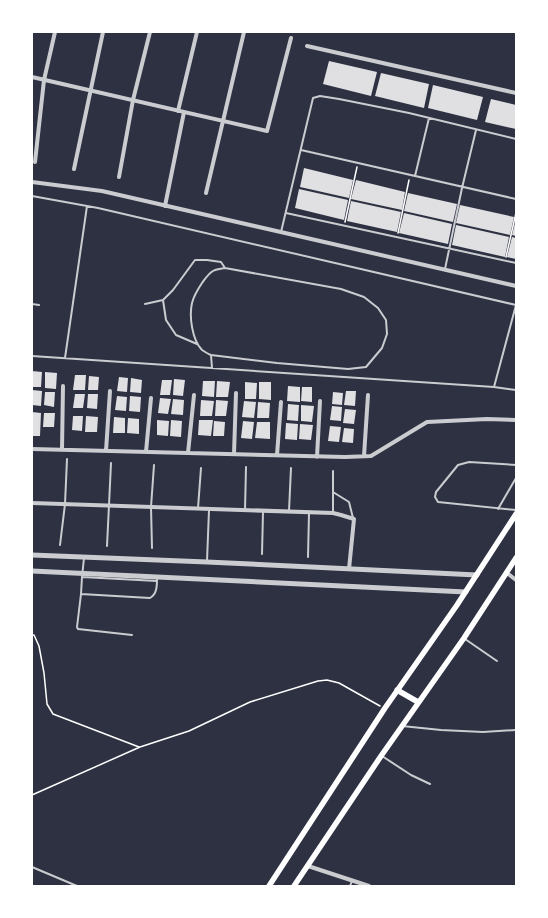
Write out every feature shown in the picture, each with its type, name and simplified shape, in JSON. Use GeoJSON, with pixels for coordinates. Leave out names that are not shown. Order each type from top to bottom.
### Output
{"type":"FeatureCollection","features":[{"type":"Feature","properties":{"kind":"main road"},"geometry":{"type":"LineString","coordinates":[[269,886],[385,708],[466,592],[516,514]]}},
{"type":"Feature","properties":{"kind":"main road"},"geometry":{"type":"LineString","coordinates":[[294,886],[401,726],[464,638],[516,558]]}},
{"type":"Feature","properties":{"kind":"main road"},"geometry":{"type":"LineString","coordinates":[[397,690],[418,702]]}},
{"type":"Feature","properties":{"kind":"street"},"geometry":{"type":"LineString","coordinates":[[35,162],[44,80],[55,32]]}},
{"type":"Feature","properties":{"kind":"street"},"geometry":{"type":"LineString","coordinates":[[74,169],[103,32]]}},
{"type":"Feature","properties":{"kind":"street"},"geometry":{"type":"LineString","coordinates":[[119,177],[133,100],[150,32]]}},
{"type":"Feature","properties":{"kind":"street"},"geometry":{"type":"LineString","coordinates":[[178,111],[197,32]]}},
{"type":"Feature","properties":{"kind":"street"},"geometry":{"type":"LineString","coordinates":[[206,193],[244,32]]}},
{"type":"Feature","properties":{"kind":"street"},"geometry":{"type":"LineString","coordinates":[[32,77],[266,131],[291,38]]}},
{"type":"Feature","properties":{"kind":"street"},"geometry":{"type":"LineString","coordinates":[[307,46],[516,93]]}},
{"type":"Feature","properties":{"kind":"street"},"geometry":{"type":"LineString","coordinates":[[165,206],[184,112]]}},
{"type":"Feature","properties":{"kind":"street"},"geometry":{"type":"LineString","coordinates":[[32,182],[102,191],[516,286]]}},
{"type":"Feature","properties":{"kind":"street"},"geometry":{"type":"LineString","coordinates":[[62,450],[63,386]]}},
{"type":"Feature","properties":{"kind":"street"},"geometry":{"type":"LineString","coordinates":[[106,451],[110,390]]}},
{"type":"Feature","properties":{"kind":"street"},"geometry":{"type":"LineString","coordinates":[[234,454],[236,393]]}},
{"type":"Feature","properties":{"kind":"street"},"geometry":{"type":"LineString","coordinates":[[188,453],[194,395]]}},
{"type":"Feature","properties":{"kind":"street"},"geometry":{"type":"LineString","coordinates":[[364,456],[368,395]]}},
{"type":"Feature","properties":{"kind":"street"},"geometry":{"type":"LineString","coordinates":[[146,452],[151,398]]}},
{"type":"Feature","properties":{"kind":"street"},"geometry":{"type":"LineString","coordinates":[[318,456],[320,401]]}},
{"type":"Feature","properties":{"kind":"street"},"geometry":{"type":"LineString","coordinates":[[277,455],[281,402]]}},
{"type":"Feature","properties":{"kind":"street"},"geometry":{"type":"LineString","coordinates":[[32,449],[345,457],[371,456],[428,422],[487,419],[516,420]]}},
{"type":"Feature","properties":{"kind":"street"},"geometry":{"type":"LineString","coordinates":[[32,503],[333,513],[354,519],[349,569]]}},
{"type":"Feature","properties":{"kind":"street"},"geometry":{"type":"LineString","coordinates":[[32,555],[477,575]]}},
{"type":"Feature","properties":{"kind":"street"},"geometry":{"type":"LineString","coordinates":[[32,571],[157,579],[466,592]]}},
{"type":"Feature","properties":{"kind":"street"},"geometry":{"type":"LineString","coordinates":[[506,573],[516,580]]}},
{"type":"Feature","properties":{"kind":"street"},"geometry":{"type":"LineString","coordinates":[[308,866],[369,886]]}},
{"type":"Feature","properties":{"kind":"lane"},"geometry":{"type":"LineString","coordinates":[[281,232],[313,98],[320,96],[339,99],[429,118],[516,139]]}},
{"type":"Feature","properties":{"kind":"lane"},"geometry":{"type":"LineString","coordinates":[[415,176],[429,118]]}},
{"type":"Feature","properties":{"kind":"lane"},"geometry":{"type":"LineString","coordinates":[[444,270],[476,130]]}},
{"type":"Feature","properties":{"kind":"lane"},"geometry":{"type":"LineString","coordinates":[[301,150],[462,188],[516,199]]}},
{"type":"Feature","properties":{"kind":"lane"},"geometry":{"type":"LineString","coordinates":[[32,196],[87,206],[516,305],[494,387]]}},
{"type":"Feature","properties":{"kind":"lane"},"geometry":{"type":"LineString","coordinates":[[65,358],[87,206]]}},
{"type":"Feature","properties":{"kind":"lane"},"geometry":{"type":"LineString","coordinates":[[286,213],[516,263]]}},
{"type":"Feature","properties":{"kind":"lane"},"geometry":{"type":"LineString","coordinates":[[145,304],[162,300],[173,290],[195,260],[221,262],[225,268]]}},
{"type":"Feature","properties":{"kind":"lane"},"geometry":{"type":"LineString","coordinates":[[225,268],[342,289],[364,297],[378,308],[386,320],[386,334],[382,348],[366,367],[348,369],[210,355],[203,351],[198,345],[192,325],[192,303],[196,292],[206,277],[213,271],[225,268]]}},
{"type":"Feature","properties":{"kind":"lane"},"geometry":{"type":"LineString","coordinates":[[162,300],[166,320],[176,335],[198,345]]}},
{"type":"Feature","properties":{"kind":"lane"},"geometry":{"type":"LineString","coordinates":[[32,304],[39,305]]}},
{"type":"Feature","properties":{"kind":"lane"},"geometry":{"type":"LineString","coordinates":[[210,355],[212,368]]}},
{"type":"Feature","properties":{"kind":"lane"},"geometry":{"type":"LineString","coordinates":[[32,356],[494,387],[516,390]]}},
{"type":"Feature","properties":{"kind":"lane"},"geometry":{"type":"LineString","coordinates":[[60,545],[65,504],[67,459]]}},
{"type":"Feature","properties":{"kind":"lane"},"geometry":{"type":"LineString","coordinates":[[516,465],[469,462],[458,465],[436,492],[435,497],[438,502],[516,510]]}},
{"type":"Feature","properties":{"kind":"lane"},"geometry":{"type":"LineString","coordinates":[[107,546],[111,463]]}},
{"type":"Feature","properties":{"kind":"lane"},"geometry":{"type":"LineString","coordinates":[[152,548],[151,507],[154,465]]}},
{"type":"Feature","properties":{"kind":"lane"},"geometry":{"type":"LineString","coordinates":[[245,510],[246,467]]}},
{"type":"Feature","properties":{"kind":"lane"},"geometry":{"type":"LineString","coordinates":[[198,508],[201,468]]}},
{"type":"Feature","properties":{"kind":"lane"},"geometry":{"type":"LineString","coordinates":[[289,511],[291,468]]}},
{"type":"Feature","properties":{"kind":"lane"},"geometry":{"type":"LineString","coordinates":[[333,513],[334,471]]}},
{"type":"Feature","properties":{"kind":"lane"},"geometry":{"type":"LineString","coordinates":[[498,508],[516,478]]}},
{"type":"Feature","properties":{"kind":"lane"},"geometry":{"type":"LineString","coordinates":[[333,492],[349,502],[354,519]]}},
{"type":"Feature","properties":{"kind":"lane"},"geometry":{"type":"LineString","coordinates":[[207,562],[209,509]]}},
{"type":"Feature","properties":{"kind":"lane"},"geometry":{"type":"LineString","coordinates":[[262,554],[263,510]]}},
{"type":"Feature","properties":{"kind":"lane"},"geometry":{"type":"LineString","coordinates":[[308,557],[309,512]]}},
{"type":"Feature","properties":{"kind":"lane"},"geometry":{"type":"LineString","coordinates":[[84,557],[78,629],[132,635]]}},
{"type":"Feature","properties":{"kind":"lane"},"geometry":{"type":"LineString","coordinates":[[81,594],[150,598],[154,596],[156,592],[157,579]]}},
{"type":"Feature","properties":{"kind":"lane"},"geometry":{"type":"LineString","coordinates":[[464,638],[497,661]]}},
{"type":"Feature","properties":{"kind":"lane"},"geometry":{"type":"LineString","coordinates":[[401,726],[483,732],[516,730]]}},
{"type":"Feature","properties":{"kind":"lane"},"geometry":{"type":"LineString","coordinates":[[381,756],[411,775],[430,784]]}},
{"type":"Feature","properties":{"kind":"lane"},"geometry":{"type":"LineString","coordinates":[[32,867],[77,886]]}},
{"type":"Feature","properties":{"kind":"lane"},"geometry":{"type":"LineString","coordinates":[[350,886],[352,881]]}},
{"type":"Feature","properties":{"kind":"path"},"geometry":{"type":"LineString","coordinates":[[344,225],[358,163]]}},
{"type":"Feature","properties":{"kind":"path"},"geometry":{"type":"LineString","coordinates":[[397,237],[410,175]]}},
{"type":"Feature","properties":{"kind":"path"},"geometry":{"type":"LineString","coordinates":[[505,261],[516,213]]}},
{"type":"Feature","properties":{"kind":"path"},"geometry":{"type":"LineString","coordinates":[[32,635],[34,635],[40,646],[47,704],[54,714],[140,747]]}},
{"type":"Feature","properties":{"kind":"path"},"geometry":{"type":"LineString","coordinates":[[32,795],[140,747],[189,731],[250,702],[318,680],[328,680],[339,683],[385,708]]}},
{"type":"Feature","properties":{"kind":"building"},"geometry":{"type":"Polygon","coordinates":[[[329,61],[377,72],[371,96],[323,84],[329,61]]]}},
{"type":"Feature","properties":{"kind":"building"},"geometry":{"type":"Polygon","coordinates":[[[381,73],[429,84],[424,108],[375,96],[381,73]]]}},
{"type":"Feature","properties":{"kind":"building"},"geometry":{"type":"Polygon","coordinates":[[[433,85],[483,97],[477,120],[428,108],[433,85]]]}},
{"type":"Feature","properties":{"kind":"building"},"geometry":{"type":"Polygon","coordinates":[[[491,99],[516,105],[516,129],[485,122],[491,99]]]}},
{"type":"Feature","properties":{"kind":"building"},"geometry":{"type":"Polygon","coordinates":[[[304,168],[353,180],[349,198],[300,187],[304,168]]]}},
{"type":"Feature","properties":{"kind":"building"},"geometry":{"type":"Polygon","coordinates":[[[356,180],[405,192],[402,210],[351,199],[356,180]]]}},
{"type":"Feature","properties":{"kind":"building"},"geometry":{"type":"Polygon","coordinates":[[[299,189],[348,200],[344,220],[295,208],[299,189]]]}},
{"type":"Feature","properties":{"kind":"building"},"geometry":{"type":"Polygon","coordinates":[[[408,193],[457,204],[453,222],[404,211],[408,193]]]}},
{"type":"Feature","properties":{"kind":"building"},"geometry":{"type":"Polygon","coordinates":[[[351,201],[401,212],[397,232],[347,221],[351,201]]]}},
{"type":"Feature","properties":{"kind":"building"},"geometry":{"type":"Polygon","coordinates":[[[460,205],[514,217],[510,235],[456,223],[460,205]]]}},
{"type":"Feature","properties":{"kind":"building"},"geometry":{"type":"Polygon","coordinates":[[[404,213],[452,224],[448,244],[399,233],[404,213]]]}},
{"type":"Feature","properties":{"kind":"building"},"geometry":{"type":"Polygon","coordinates":[[[516,223],[516,236],[512,235],[516,223]]]}},
{"type":"Feature","properties":{"kind":"building"},"geometry":{"type":"Polygon","coordinates":[[[456,225],[509,237],[505,257],[452,245],[456,225]]]}},
{"type":"Feature","properties":{"kind":"building"},"geometry":{"type":"Polygon","coordinates":[[[512,237],[516,238],[516,259],[507,257],[512,237]]]}},
{"type":"Feature","properties":{"kind":"building"},"geometry":{"type":"Polygon","coordinates":[[[32,371],[42,372],[41,387],[32,387],[32,371]]]}},
{"type":"Feature","properties":{"kind":"building"},"geometry":{"type":"Polygon","coordinates":[[[45,372],[57,373],[56,389],[45,388],[45,372]]]}},
{"type":"Feature","properties":{"kind":"building"},"geometry":{"type":"Polygon","coordinates":[[[75,375],[86,375],[85,390],[73,390],[75,375]]]}},
{"type":"Feature","properties":{"kind":"building"},"geometry":{"type":"Polygon","coordinates":[[[89,376],[99,377],[98,390],[88,390],[89,376]]]}},
{"type":"Feature","properties":{"kind":"building"},"geometry":{"type":"Polygon","coordinates":[[[119,377],[128,378],[127,392],[117,391],[119,377]]]}},
{"type":"Feature","properties":{"kind":"building"},"geometry":{"type":"Polygon","coordinates":[[[131,378],[142,380],[141,393],[130,392],[131,378]]]}},
{"type":"Feature","properties":{"kind":"building"},"geometry":{"type":"Polygon","coordinates":[[[174,379],[185,380],[183,396],[173,395],[174,379]]]}},
{"type":"Feature","properties":{"kind":"building"},"geometry":{"type":"Polygon","coordinates":[[[162,380],[172,380],[170,395],[160,395],[162,380]]]}},
{"type":"Feature","properties":{"kind":"building"},"geometry":{"type":"Polygon","coordinates":[[[203,381],[215,381],[214,397],[202,396],[203,381]]]}},
{"type":"Feature","properties":{"kind":"building"},"geometry":{"type":"Polygon","coordinates":[[[217,381],[230,382],[228,397],[216,397],[217,381]]]}},
{"type":"Feature","properties":{"kind":"building"},"geometry":{"type":"Polygon","coordinates":[[[245,382],[257,383],[256,399],[245,399],[245,382]]]}},
{"type":"Feature","properties":{"kind":"building"},"geometry":{"type":"Polygon","coordinates":[[[259,382],[271,382],[271,400],[259,399],[259,382]]]}},
{"type":"Feature","properties":{"kind":"building"},"geometry":{"type":"Polygon","coordinates":[[[288,386],[300,387],[300,402],[287,401],[288,386]]]}},
{"type":"Feature","properties":{"kind":"building"},"geometry":{"type":"Polygon","coordinates":[[[302,387],[312,387],[312,402],[301,401],[302,387]]]}},
{"type":"Feature","properties":{"kind":"building"},"geometry":{"type":"Polygon","coordinates":[[[32,390],[42,391],[41,406],[32,405],[32,390]]]}},
{"type":"Feature","properties":{"kind":"building"},"geometry":{"type":"Polygon","coordinates":[[[346,391],[356,391],[355,406],[344,405],[346,391]]]}},
{"type":"Feature","properties":{"kind":"building"},"geometry":{"type":"Polygon","coordinates":[[[45,392],[55,392],[54,407],[44,405],[45,392]]]}},
{"type":"Feature","properties":{"kind":"building"},"geometry":{"type":"Polygon","coordinates":[[[333,392],[343,393],[342,405],[332,404],[333,392]]]}},
{"type":"Feature","properties":{"kind":"building"},"geometry":{"type":"Polygon","coordinates":[[[75,394],[85,394],[83,408],[73,408],[75,394]]]}},
{"type":"Feature","properties":{"kind":"building"},"geometry":{"type":"Polygon","coordinates":[[[88,394],[98,394],[97,409],[87,408],[88,394]]]}},
{"type":"Feature","properties":{"kind":"building"},"geometry":{"type":"Polygon","coordinates":[[[117,396],[127,397],[126,411],[115,410],[117,396]]]}},
{"type":"Feature","properties":{"kind":"building"},"geometry":{"type":"Polygon","coordinates":[[[130,396],[141,397],[140,412],[129,411],[130,396]]]}},
{"type":"Feature","properties":{"kind":"building"},"geometry":{"type":"Polygon","coordinates":[[[160,398],[171,399],[168,414],[158,413],[160,398]]]}},
{"type":"Feature","properties":{"kind":"building"},"geometry":{"type":"Polygon","coordinates":[[[173,399],[184,400],[183,415],[171,414],[173,399]]]}},
{"type":"Feature","properties":{"kind":"building"},"geometry":{"type":"Polygon","coordinates":[[[201,400],[214,401],[212,416],[200,416],[201,400]]]}},
{"type":"Feature","properties":{"kind":"building"},"geometry":{"type":"Polygon","coordinates":[[[216,400],[228,401],[226,416],[215,416],[216,400]]]}},
{"type":"Feature","properties":{"kind":"building"},"geometry":{"type":"Polygon","coordinates":[[[244,401],[256,402],[254,418],[242,417],[244,401]]]}},
{"type":"Feature","properties":{"kind":"building"},"geometry":{"type":"Polygon","coordinates":[[[258,402],[270,403],[269,418],[257,418],[258,402]]]}},
{"type":"Feature","properties":{"kind":"building"},"geometry":{"type":"Polygon","coordinates":[[[288,404],[299,405],[298,421],[287,420],[288,404]]]}},
{"type":"Feature","properties":{"kind":"building"},"geometry":{"type":"Polygon","coordinates":[[[301,405],[314,406],[312,422],[301,421],[301,405]]]}},
{"type":"Feature","properties":{"kind":"building"},"geometry":{"type":"Polygon","coordinates":[[[332,406],[342,407],[341,421],[330,420],[332,406]]]}},
{"type":"Feature","properties":{"kind":"building"},"geometry":{"type":"Polygon","coordinates":[[[345,409],[356,410],[354,424],[343,423],[345,409]]]}},
{"type":"Feature","properties":{"kind":"building"},"geometry":{"type":"Polygon","coordinates":[[[32,412],[41,413],[40,436],[32,436],[32,412]]]}},
{"type":"Feature","properties":{"kind":"building"},"geometry":{"type":"Polygon","coordinates":[[[44,413],[55,413],[54,427],[43,427],[44,413]]]}},
{"type":"Feature","properties":{"kind":"building"},"geometry":{"type":"Polygon","coordinates":[[[73,416],[83,416],[82,431],[72,430],[73,416]]]}},
{"type":"Feature","properties":{"kind":"building"},"geometry":{"type":"Polygon","coordinates":[[[86,416],[98,417],[97,432],[85,432],[86,416]]]}},
{"type":"Feature","properties":{"kind":"building"},"geometry":{"type":"Polygon","coordinates":[[[114,417],[125,418],[125,433],[113,433],[114,417]]]}},
{"type":"Feature","properties":{"kind":"building"},"geometry":{"type":"Polygon","coordinates":[[[128,418],[139,419],[139,434],[127,433],[128,418]]]}},
{"type":"Feature","properties":{"kind":"building"},"geometry":{"type":"Polygon","coordinates":[[[157,420],[169,421],[168,436],[157,435],[157,420]]]}},
{"type":"Feature","properties":{"kind":"building"},"geometry":{"type":"Polygon","coordinates":[[[171,420],[182,421],[181,437],[170,436],[171,420]]]}},
{"type":"Feature","properties":{"kind":"building"},"geometry":{"type":"Polygon","coordinates":[[[199,420],[213,420],[211,436],[198,435],[199,420]]]}},
{"type":"Feature","properties":{"kind":"building"},"geometry":{"type":"Polygon","coordinates":[[[214,421],[225,422],[224,436],[213,436],[214,421]]]}},
{"type":"Feature","properties":{"kind":"building"},"geometry":{"type":"Polygon","coordinates":[[[243,421],[254,422],[252,439],[241,438],[243,421]]]}},
{"type":"Feature","properties":{"kind":"building"},"geometry":{"type":"Polygon","coordinates":[[[257,422],[270,422],[270,439],[255,438],[257,422]]]}},
{"type":"Feature","properties":{"kind":"building"},"geometry":{"type":"Polygon","coordinates":[[[286,423],[298,424],[297,440],[285,439],[286,423]]]}},
{"type":"Feature","properties":{"kind":"building"},"geometry":{"type":"Polygon","coordinates":[[[300,424],[313,425],[311,440],[299,439],[300,424]]]}},
{"type":"Feature","properties":{"kind":"building"},"geometry":{"type":"Polygon","coordinates":[[[330,426],[341,427],[339,442],[328,441],[330,426]]]}},
{"type":"Feature","properties":{"kind":"building"},"geometry":{"type":"Polygon","coordinates":[[[344,428],[354,429],[353,443],[342,442],[344,428]]]}}]}
